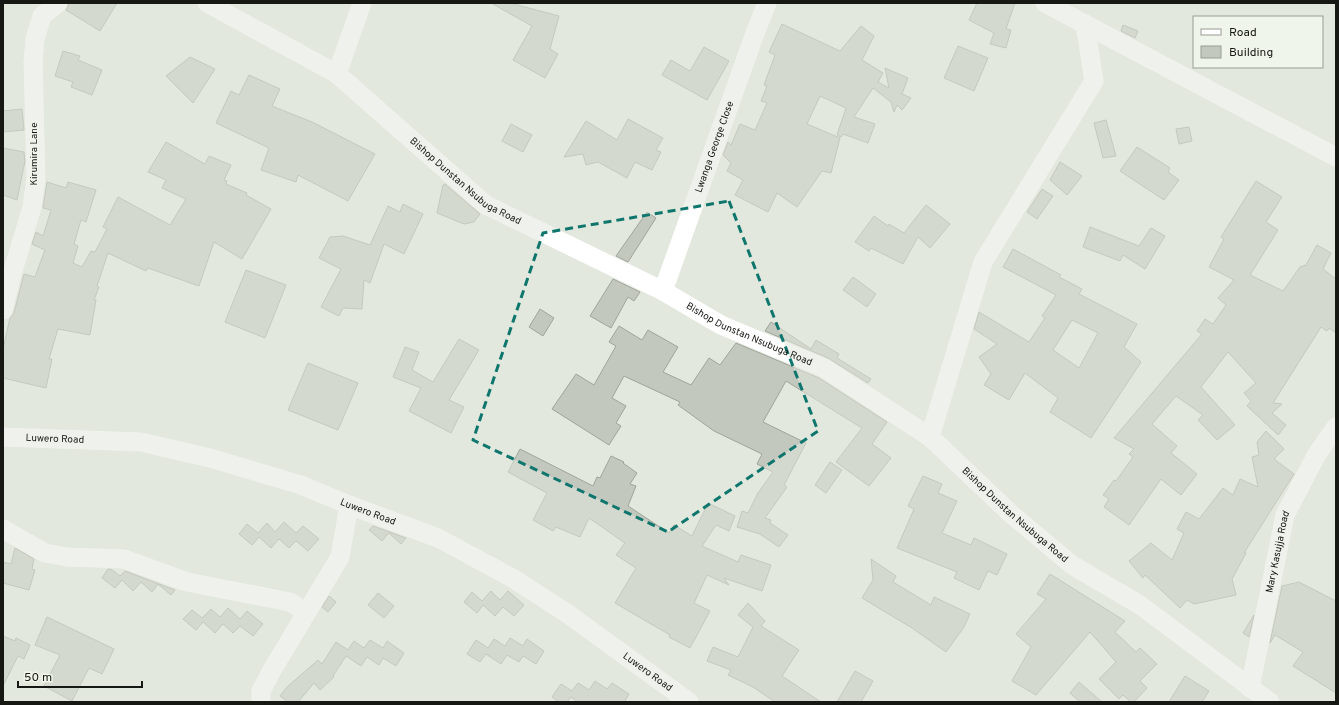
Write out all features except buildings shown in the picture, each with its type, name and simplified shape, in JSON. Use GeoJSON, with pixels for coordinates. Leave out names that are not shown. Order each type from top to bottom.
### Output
{"type":"FeatureCollection","features":[{"type":"Feature","properties":{"kind":"street","name":"Kirumira Lane"},"geometry":{"type":"LineString","coordinates":[[3,310],[32,207],[36,178],[33,62],[35,39],[42,16],[58,3]]}},
{"type":"Feature","properties":{"kind":"street","name":"Bishop Dunstan Nsubuga Road"},"geometry":{"type":"LineString","coordinates":[[206,3],[229,13],[337,74],[486,205],[663,291],[721,325],[824,368],[930,437],[1011,514],[1072,565],[1140,605],[1270,702]]}},
{"type":"Feature","properties":{"kind":"street"},"geometry":{"type":"LineString","coordinates":[[337,74],[362,3]]}},
{"type":"Feature","properties":{"kind":"street","name":"Lwanga George Close"},"geometry":{"type":"LineString","coordinates":[[663,291],[767,3]]}},
{"type":"Feature","properties":{"kind":"street"},"geometry":{"type":"LineString","coordinates":[[1045,3],[1336,157]]}},
{"type":"Feature","properties":{"kind":"street"},"geometry":{"type":"LineString","coordinates":[[930,437],[982,262],[1094,81],[1085,24]]}},
{"type":"Feature","properties":{"kind":"street","name":"Mary Kasujja Road"},"geometry":{"type":"LineString","coordinates":[[1250,688],[1285,515],[1317,454],[1336,427]]}},
{"type":"Feature","properties":{"kind":"street","name":"Luwero Road"},"geometry":{"type":"LineString","coordinates":[[3,437],[141,442],[210,458],[294,482],[349,505],[438,538],[514,579],[568,614],[689,702]]}},
{"type":"Feature","properties":{"kind":"street"},"geometry":{"type":"LineString","coordinates":[[261,702],[261,690],[340,557],[349,505]]}},
{"type":"Feature","properties":{"kind":"street"},"geometry":{"type":"LineString","coordinates":[[3,529],[45,553],[67,557],[124,559],[187,582],[290,602],[306,612]]}},
{"type":"Feature","properties":{"kind":"highlighted area"},"geometry":{"type":"Polygon","coordinates":[[[729,201],[818,431],[668,532],[473,440],[543,233],[729,201]]]}}]}
